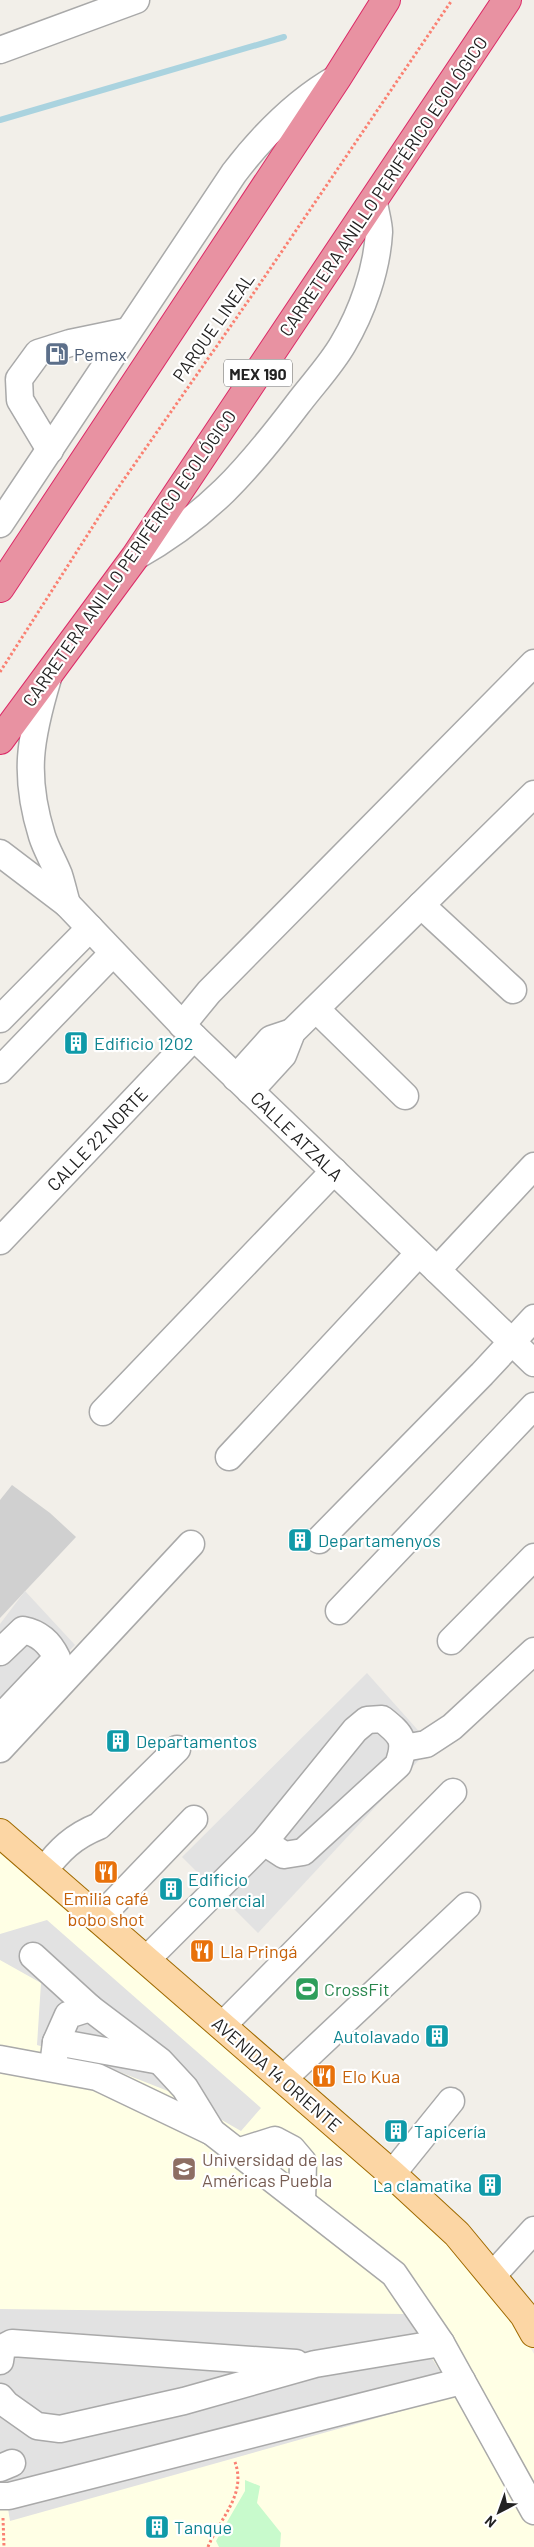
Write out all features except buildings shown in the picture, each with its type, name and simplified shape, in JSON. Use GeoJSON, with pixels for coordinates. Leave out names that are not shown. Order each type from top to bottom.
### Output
{"type":"FeatureCollection","features":[{"type":"Feature","properties":{"kind":"highway"},"geometry":{"type":"LineString","coordinates":[[0,588],[337,78],[386,0]]}},
{"type":"Feature","properties":{"kind":"highway","name":"CARRETERA ANILLO PERIFÉRICO ECOLÓGICO"},"geometry":{"type":"LineString","coordinates":[[0,740],[135,557],[374,202],[506,0]]}},
{"type":"Feature","properties":{"kind":"main road","name":"AVENIDA 14 ORIENTE"},"geometry":{"type":"LineString","coordinates":[[0,1833],[392,2174],[457,2234],[492,2276],[531,2318]]}},
{"type":"Feature","properties":{"kind":"street"},"geometry":{"type":"LineString","coordinates":[[0,50],[136,0]]}},
{"type":"Feature","properties":{"kind":"street"},"geometry":{"type":"LineString","coordinates":[[0,524],[250,152],[286,115],[337,78]]}},
{"type":"Feature","properties":{"kind":"street"},"geometry":{"type":"LineString","coordinates":[[135,557],[170,537],[221,495],[258,456],[342,346],[361,305],[375,257],[379,231],[374,202]]}},
{"type":"Feature","properties":{"kind":"street"},"geometry":{"type":"LineString","coordinates":[[50,450],[20,400],[19,379],[38,353],[70,343],[128,331]]}},
{"type":"Feature","properties":{"kind":"street","name":"CALLE 22 NORTE"},"geometry":{"type":"LineString","coordinates":[[0,1241],[188,1031],[209,992],[534,663]]}},
{"type":"Feature","properties":{"kind":"street","name":"CALLE ATZALA"},"geometry":{"type":"LineString","coordinates":[[50,672],[32,733],[30,780],[33,804],[42,838],[59,875],[67,904]]}},
{"type":"Feature","properties":{"kind":"street"},"geometry":{"type":"LineString","coordinates":[[243,1085],[283,1055],[292,1032],[421,905],[532,800]]}},
{"type":"Feature","properties":{"kind":"street","name":"CALLE ATZALA"},"geometry":{"type":"LineString","coordinates":[[0,853],[67,904],[188,1031],[534,1363]]}},
{"type":"Feature","properties":{"kind":"street"},"geometry":{"type":"LineString","coordinates":[[421,905],[513,990]]}},
{"type":"Feature","properties":{"kind":"street"},"geometry":{"type":"LineString","coordinates":[[0,1019],[90,928]]}},
{"type":"Feature","properties":{"kind":"street"},"geometry":{"type":"LineString","coordinates":[[0,1070],[113,952]]}},
{"type":"Feature","properties":{"kind":"street"},"geometry":{"type":"LineString","coordinates":[[316,1009],[405,1096]]}},
{"type":"Feature","properties":{"kind":"street"},"geometry":{"type":"LineString","coordinates":[[229,1457],[428,1262],[534,1166]]}},
{"type":"Feature","properties":{"kind":"street"},"geometry":{"type":"LineString","coordinates":[[103,1412],[334,1171]]}},
{"type":"Feature","properties":{"kind":"street"},"geometry":{"type":"LineString","coordinates":[[319,1540],[534,1318]]}},
{"type":"Feature","properties":{"kind":"street"},"geometry":{"type":"LineString","coordinates":[[340,1611],[534,1406]]}},
{"type":"Feature","properties":{"kind":"street"},"geometry":{"type":"LineString","coordinates":[[0,1749],[192,1544]]}},
{"type":"Feature","properties":{"kind":"street"},"geometry":{"type":"LineString","coordinates":[[451,1641],[534,1557]]}},
{"type":"Feature","properties":{"kind":"street"},"geometry":{"type":"LineString","coordinates":[[0,1652],[23,1630],[36,1633],[53,1650],[57,1658],[0,1718]]}},
{"type":"Feature","properties":{"kind":"street"},"geometry":{"type":"LineString","coordinates":[[404,1748],[426,1744],[452,1727],[534,1651]]}},
{"type":"Feature","properties":{"kind":"street"},"geometry":{"type":"LineString","coordinates":[[146,1960],[264,1842],[355,1730],[367,1720],[382,1718],[397,1731],[404,1748],[398,1765],[303,1852],[284,1855],[264,1842]]}},
{"type":"Feature","properties":{"kind":"street"},"geometry":{"type":"LineString","coordinates":[[44,1871],[59,1850],[82,1832],[99,1826],[177,1749]]}},
{"type":"Feature","properties":{"kind":"street"},"geometry":{"type":"LineString","coordinates":[[222,2026],[453,1792]]}},
{"type":"Feature","properties":{"kind":"street"},"geometry":{"type":"LineString","coordinates":[[98,1919],[194,1819]]}},
{"type":"Feature","properties":{"kind":"street"},"geometry":{"type":"LineString","coordinates":[[283,2079],[467,1906]]}},
{"type":"Feature","properties":{"kind":"street"},"geometry":{"type":"LineString","coordinates":[[33,1956],[90,2008],[160,2061],[185,2088],[212,2132]]}},
{"type":"Feature","properties":{"kind":"street"},"geometry":{"type":"LineString","coordinates":[[52,2069],[56,2042],[68,2015],[90,2008]]}},
{"type":"Feature","properties":{"kind":"street"},"geometry":{"type":"LineString","coordinates":[[56,2042],[160,2061]]}},
{"type":"Feature","properties":{"kind":"street"},"geometry":{"type":"LineString","coordinates":[[0,2059],[97,2077],[212,2132],[394,2274],[441,2343],[534,2511]]}},
{"type":"Feature","properties":{"kind":"street"},"geometry":{"type":"LineString","coordinates":[[392,2174],[451,2101]]}},
{"type":"Feature","properties":{"kind":"street"},"geometry":{"type":"LineString","coordinates":[[238,2152],[275,2140],[292,2149],[303,2162],[302,2202]]}},
{"type":"Feature","properties":{"kind":"street"},"geometry":{"type":"LineString","coordinates":[[492,2276],[534,2230]]}},
{"type":"Feature","properties":{"kind":"street"},"geometry":{"type":"LineString","coordinates":[[0,2361],[2,2348],[12,2343],[315,2364]]}},
{"type":"Feature","properties":{"kind":"street"},"geometry":{"type":"LineString","coordinates":[[0,2397],[6,2404],[37,2426],[60,2429],[184,2401],[315,2364],[441,2343]]}},
{"type":"Feature","properties":{"kind":"street"},"geometry":{"type":"LineString","coordinates":[[0,2496],[9,2496],[462,2380]]}},
{"type":"Feature","properties":{"kind":"path","name":"PARQUE LINEAL"},"geometry":{"type":"LineString","coordinates":[[0,672],[111,498],[253,294],[452,0]]}},
{"type":"Feature","properties":{"kind":"path"},"geometry":{"type":"LineString","coordinates":[[208,2547],[235,2498],[237,2468],[226,2441]]}},
{"type":"Feature","properties":{"kind":"shaded area"},"geometry":{"type":"Polygon","coordinates":[[[12,1485],[50,1513],[76,1537],[0,1618],[0,1500],[12,1485]]]}},
{"type":"Feature","properties":{"kind":"shaded area"},"geometry":{"type":"Polygon","coordinates":[[[25,1591],[75,1645],[0,1720],[0,1624],[25,1591]]]}},
{"type":"Feature","properties":{"kind":"shaded area"},"geometry":{"type":"Polygon","coordinates":[[[367,1673],[432,1746],[258,1933],[182,1857],[367,1673]]]}},
{"type":"Feature","properties":{"kind":"shaded area","name":"Universidad de las Américas Puebla"},"geometry":{"type":"Polygon","coordinates":[[[0,1850],[447,2240],[518,2325],[534,2354],[534,2547],[0,2547],[0,1850]]]}},
{"type":"Feature","properties":{"kind":"shaded area"},"geometry":{"type":"Polygon","coordinates":[[[47,1920],[261,2108],[241,2131],[178,2095],[92,2061],[37,2045],[41,1983],[0,1960],[0,1934],[47,1920]]]}},
{"type":"Feature","properties":{"kind":"shaded area"},"geometry":{"type":"Polygon","coordinates":[[[0,2309],[405,2314],[455,2396],[10,2521],[7,2502],[0,2502],[0,2309]]]}},
{"type":"Feature","properties":{"kind":"green space"},"geometry":{"type":"Polygon","coordinates":[[[245,2480],[260,2486],[257,2503],[281,2533],[280,2547],[219,2547],[216,2541],[245,2491],[245,2480]]]}},
{"type":"Feature","properties":{"kind":"waterway"},"geometry":{"type":"LineString","coordinates":[[0,120],[284,37]]}},
{"type":"Feature","properties":{"kind":"place","name":"Pemex"},"geometry":{"type":"Point","coordinates":[57,354]}},
{"type":"Feature","properties":{"kind":"place","name":"Edificio 1202"},"geometry":{"type":"Point","coordinates":[76,1043]}},
{"type":"Feature","properties":{"kind":"place","name":"Departamenyos"},"geometry":{"type":"Point","coordinates":[300,1540]}},
{"type":"Feature","properties":{"kind":"place","name":"Departamentos"},"geometry":{"type":"Point","coordinates":[118,1741]}},
{"type":"Feature","properties":{"kind":"place","name":"Emilia café bobo shot"},"geometry":{"type":"Point","coordinates":[106,1872]}},
{"type":"Feature","properties":{"kind":"place","name":"Edificio comercial"},"geometry":{"type":"Point","coordinates":[171,1889]}},
{"type":"Feature","properties":{"kind":"place","name":"Lla Pringá"},"geometry":{"type":"Point","coordinates":[202,1951]}},
{"type":"Feature","properties":{"kind":"place","name":"CrossFit"},"geometry":{"type":"Point","coordinates":[307,1989]}},
{"type":"Feature","properties":{"kind":"place","name":"Autolavado"},"geometry":{"type":"Point","coordinates":[437,2036]}},
{"type":"Feature","properties":{"kind":"place","name":"Elo Kua"},"geometry":{"type":"Point","coordinates":[324,2076]}},
{"type":"Feature","properties":{"kind":"place","name":"Tapicería"},"geometry":{"type":"Point","coordinates":[396,2131]}},
{"type":"Feature","properties":{"kind":"place","name":"Universidad de las Américas Puebla"},"geometry":{"type":"Point","coordinates":[184,2169]}},
{"type":"Feature","properties":{"kind":"place","name":"La clamatika"},"geometry":{"type":"Point","coordinates":[490,2185]}},
{"type":"Feature","properties":{"kind":"place","name":"Tanque"},"geometry":{"type":"Point","coordinates":[157,2527]}}]}
